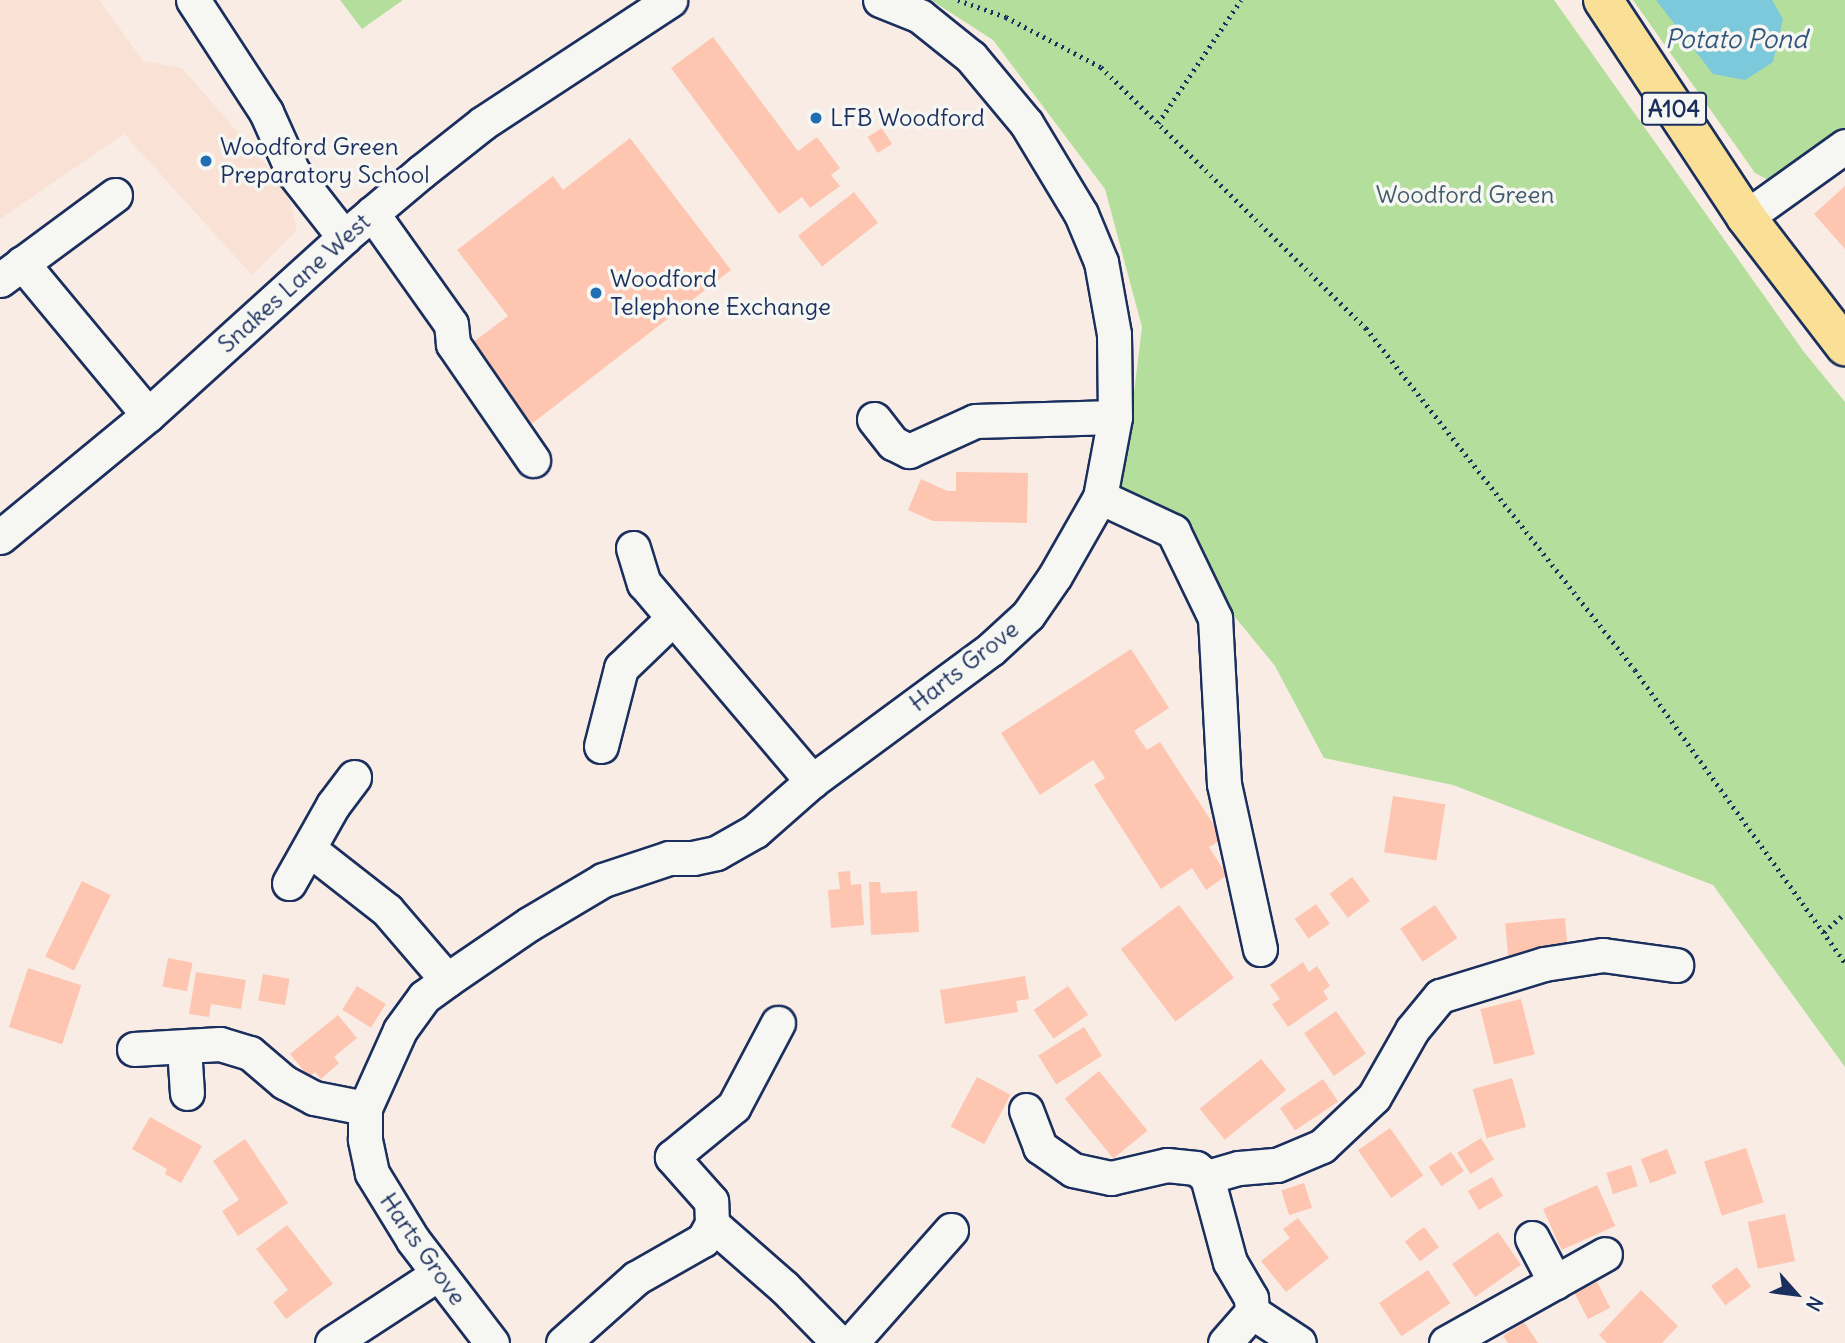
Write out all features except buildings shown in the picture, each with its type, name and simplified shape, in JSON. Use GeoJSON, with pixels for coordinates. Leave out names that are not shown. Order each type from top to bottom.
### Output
{"type":"FeatureCollection","features":[{"type":"Feature","properties":{"kind":"main road","name":"A104"},"geometry":{"type":"LineString","coordinates":[[1603,0],[1746,218],[1845,346]]}},
{"type":"Feature","properties":{"kind":"street"},"geometry":{"type":"LineString","coordinates":[[193,0],[266,112],[293,172],[344,237]]}},
{"type":"Feature","properties":{"kind":"street","name":"Snakes Lane West"},"geometry":{"type":"LineString","coordinates":[[0,537],[148,415],[372,213],[483,123],[670,0]]}},
{"type":"Feature","properties":{"kind":"street","name":"Harts Grove"},"geometry":{"type":"LineString","coordinates":[[492,1343],[389,1205],[372,1173],[365,1139],[365,1108],[400,1030],[424,997],[447,980],[529,924],[603,880],[669,858],[693,858],[716,853],[755,831],[812,781],[991,649],[1028,615],[1055,576],[1100,497],[1115,416],[1112,322],[1101,262],[1081,214],[1026,123],[971,57],[919,16],[880,0]]}},
{"type":"Feature","properties":{"kind":"street"},"geometry":{"type":"LineString","coordinates":[[1746,218],[1845,146]]}},
{"type":"Feature","properties":{"kind":"street"},"geometry":{"type":"LineString","coordinates":[[115,195],[11,272],[148,415]]}},
{"type":"Feature","properties":{"kind":"street"},"geometry":{"type":"LineString","coordinates":[[372,213],[451,324],[453,344],[533,460]]}},
{"type":"Feature","properties":{"kind":"street"},"geometry":{"type":"LineString","coordinates":[[874,419],[893,443],[909,451],[975,421],[1115,416]]}},
{"type":"Feature","properties":{"kind":"street"},"geometry":{"type":"LineString","coordinates":[[1100,497],[1173,531],[1215,618],[1224,784],[1261,949]]}},
{"type":"Feature","properties":{"kind":"street"},"geometry":{"type":"LineString","coordinates":[[633,548],[644,583],[812,781]]}},
{"type":"Feature","properties":{"kind":"street"},"geometry":{"type":"LineString","coordinates":[[601,746],[621,668],[672,619]]}},
{"type":"Feature","properties":{"kind":"street"},"geometry":{"type":"LineString","coordinates":[[289,883],[333,805],[354,777]]}},
{"type":"Feature","properties":{"kind":"street"},"geometry":{"type":"LineString","coordinates":[[309,849],[387,910],[447,980]]}},
{"type":"Feature","properties":{"kind":"street"},"geometry":{"type":"LineString","coordinates":[[1207,1177],[1239,1168],[1276,1165],[1322,1146],[1374,1097],[1412,1030],[1440,996],[1544,964],[1603,956],[1676,965]]}},
{"type":"Feature","properties":{"kind":"street"},"geometry":{"type":"LineString","coordinates":[[564,1343],[636,1278],[703,1240],[712,1224],[711,1201],[672,1157],[734,1106],[778,1023]]}},
{"type":"Feature","properties":{"kind":"street"},"geometry":{"type":"LineString","coordinates":[[134,1049],[220,1044],[250,1053],[284,1082],[314,1098],[347,1107],[365,1108]]}},
{"type":"Feature","properties":{"kind":"street"},"geometry":{"type":"LineString","coordinates":[[184,1047],[187,1093]]}},
{"type":"Feature","properties":{"kind":"street"},"geometry":{"type":"LineString","coordinates":[[1026,1110],[1040,1147],[1073,1170],[1111,1178],[1167,1166],[1196,1168],[1207,1177],[1230,1262],[1251,1298],[1252,1312],[1225,1343]]}},
{"type":"Feature","properties":{"kind":"street"},"geometry":{"type":"LineString","coordinates":[[712,1224],[784,1287],[856,1340],[951,1230]]}},
{"type":"Feature","properties":{"kind":"street"},"geometry":{"type":"LineString","coordinates":[[1532,1238],[1555,1282]]}},
{"type":"Feature","properties":{"kind":"street"},"geometry":{"type":"LineString","coordinates":[[1446,1343],[1605,1254]]}},
{"type":"Feature","properties":{"kind":"street"},"geometry":{"type":"LineString","coordinates":[[332,1343],[438,1274]]}},
{"type":"Feature","properties":{"kind":"street"},"geometry":{"type":"LineString","coordinates":[[1252,1312],[1299,1343]]}},
{"type":"Feature","properties":{"kind":"path"},"geometry":{"type":"LineString","coordinates":[[958,0],[1006,18],[1101,67],[1366,328],[1635,670],[1845,962]]}},
{"type":"Feature","properties":{"kind":"path"},"geometry":{"type":"LineString","coordinates":[[1158,123],[1241,0]]}},
{"type":"Feature","properties":{"kind":"path"},"geometry":{"type":"LineString","coordinates":[[1824,932],[1845,913]]}},
{"type":"Feature","properties":{"kind":"shaded area","name":"Woodford Green Preparatory School"},"geometry":{"type":"Polygon","coordinates":[[[0,0],[99,0],[143,61],[182,68],[287,189],[297,230],[252,275],[124,134],[0,219],[0,0]]]}},
{"type":"Feature","properties":{"kind":"green space"},"geometry":{"type":"Polygon","coordinates":[[[340,0],[403,0],[362,29],[340,0]]]}},
{"type":"Feature","properties":{"kind":"green space","name":"Woodford Green"},"geometry":{"type":"Polygon","coordinates":[[[931,0],[1554,0],[1804,352],[1845,402],[1845,1067],[1713,885],[1453,785],[1324,758],[1275,666],[1195,568],[1111,497],[1130,425],[1142,327],[1105,189],[993,40],[931,0]]]}},
{"type":"Feature","properties":{"kind":"green space"},"geometry":{"type":"Polygon","coordinates":[[[1633,0],[1845,0],[1845,133],[1770,181],[1755,173],[1633,0]]]}},
{"type":"Feature","properties":{"kind":"water","name":"Potato Pond"},"geometry":{"type":"Polygon","coordinates":[[[1656,0],[1772,0],[1783,19],[1773,62],[1745,80],[1713,74],[1656,0]]]}},
{"type":"Feature","properties":{"kind":"place","name":"LFB Woodford"},"geometry":{"type":"Point","coordinates":[816,118]}},
{"type":"Feature","properties":{"kind":"place","name":"Woodford Green Preparatory School"},"geometry":{"type":"Point","coordinates":[206,161]}},
{"type":"Feature","properties":{"kind":"place","name":"Woodford Telephone Exchange"},"geometry":{"type":"Point","coordinates":[596,293]}}]}
